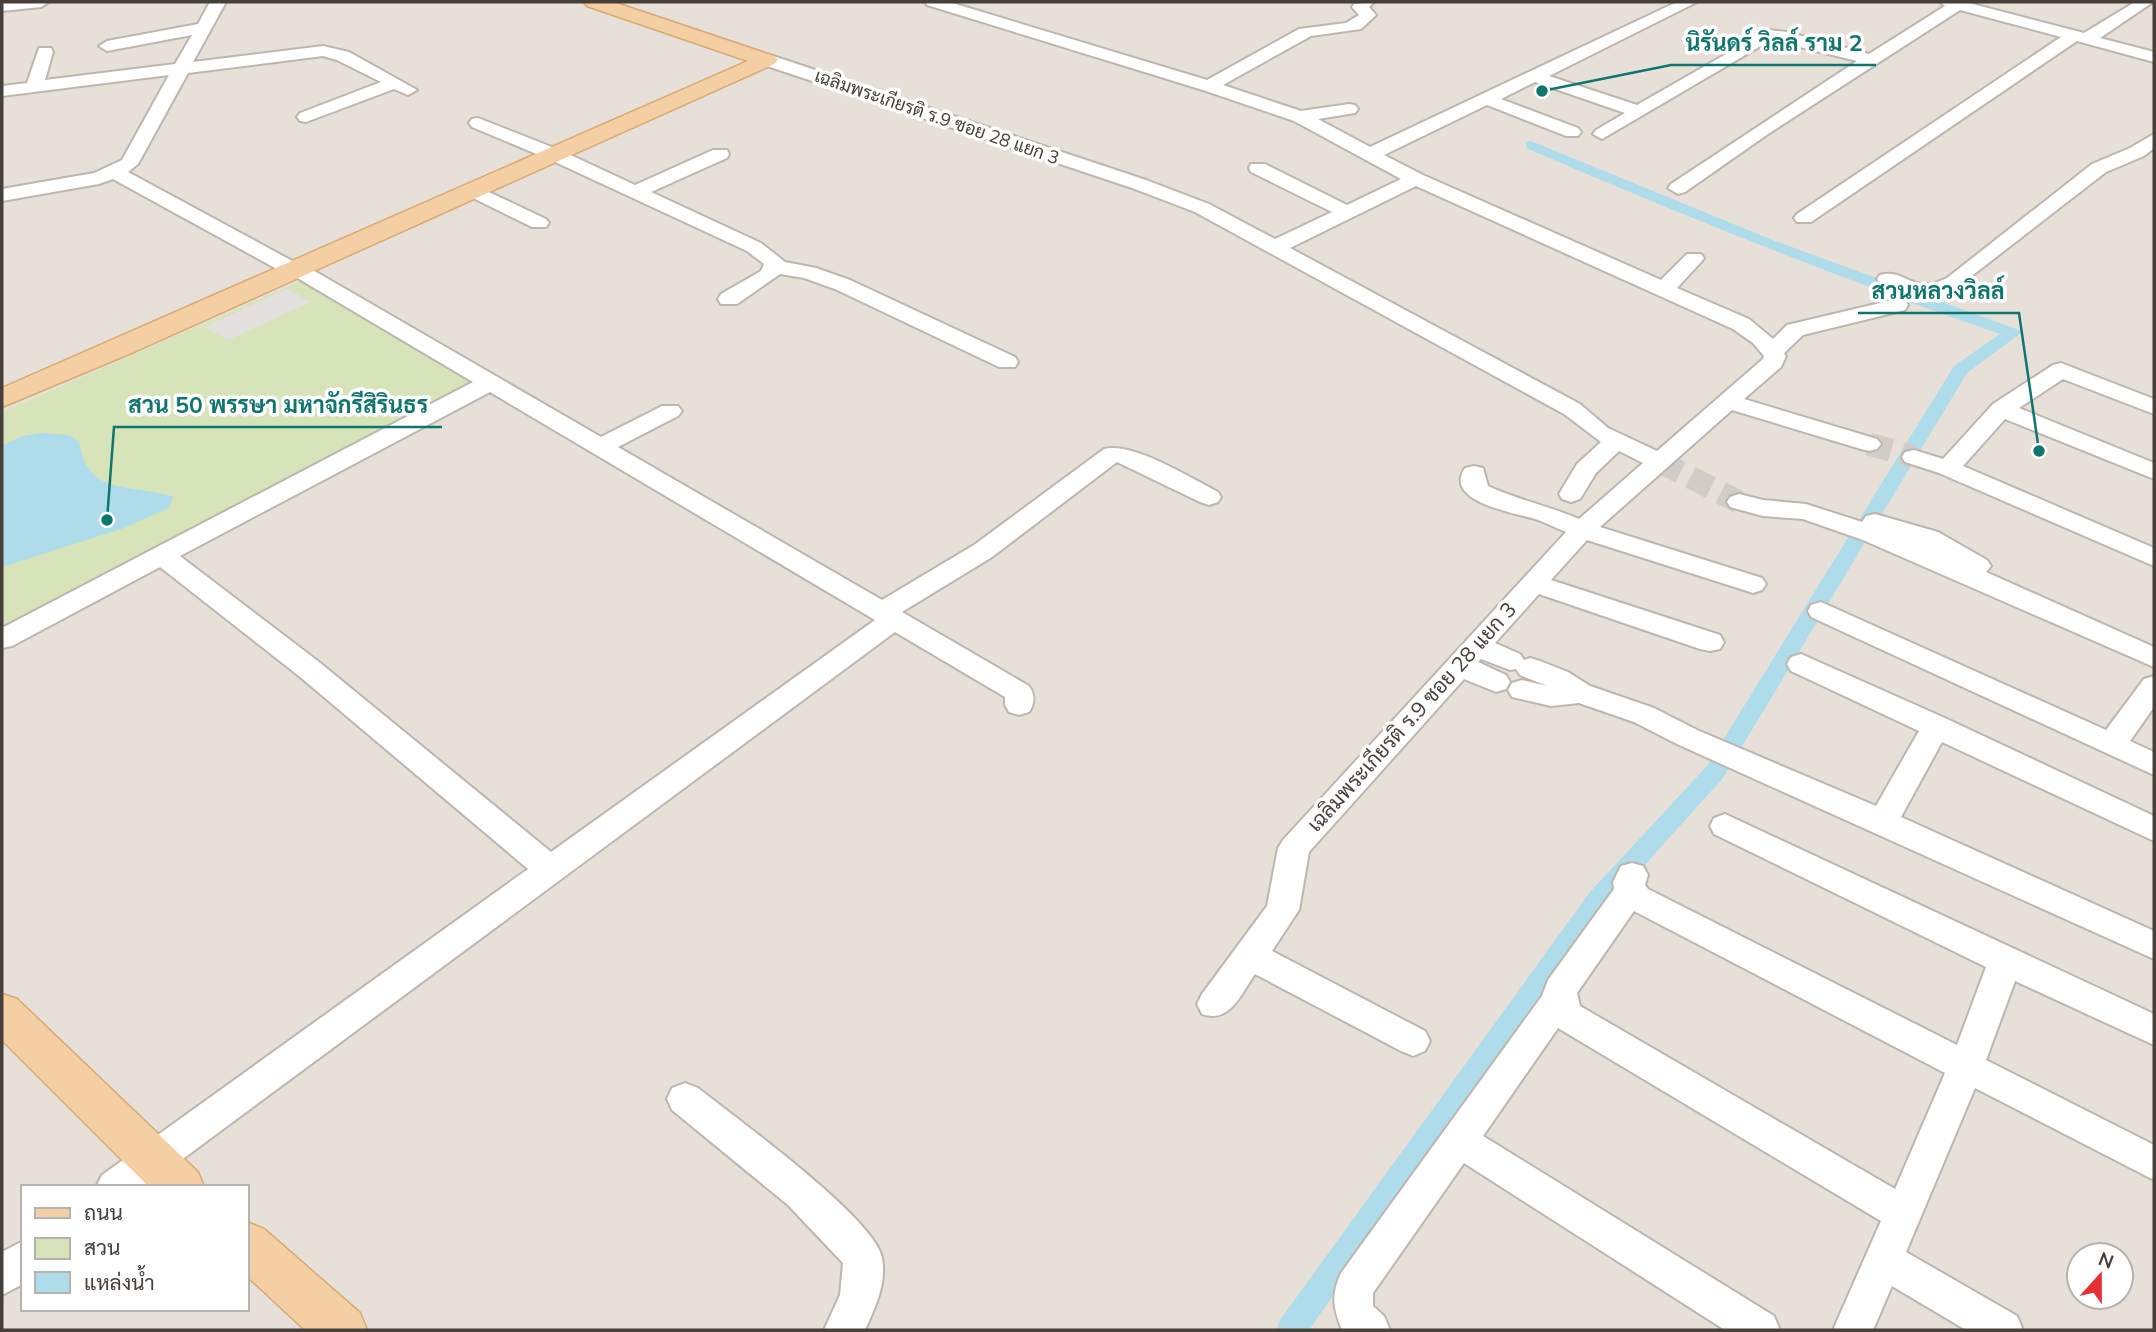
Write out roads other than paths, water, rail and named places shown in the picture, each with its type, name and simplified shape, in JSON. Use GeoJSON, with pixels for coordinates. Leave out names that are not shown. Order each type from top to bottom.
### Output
{"type":"FeatureCollection","features":[{"type":"Feature","properties":{"kind":"main road","name":"เฉลิมพระเกียรติ ร.9 ซอย 28 แยก 3"},"geometry":{"type":"LineString","coordinates":[[594,2],[767,60]]}},
{"type":"Feature","properties":{"kind":"main road"},"geometry":{"type":"LineString","coordinates":[[2,398],[767,60]]}},
{"type":"Feature","properties":{"kind":"main road"},"geometry":{"type":"LineString","coordinates":[[2,1012],[166,1173]]}},
{"type":"Feature","properties":{"kind":"main road"},"geometry":{"type":"LineString","coordinates":[[248,1246],[342,1330]]}},
{"type":"Feature","properties":{"kind":"street"},"geometry":{"type":"LineString","coordinates":[[2,6],[41,2]]}},
{"type":"Feature","properties":{"kind":"street"},"geometry":{"type":"LineString","coordinates":[[2,195],[76,183],[115,173],[135,158],[218,2]]}},
{"type":"Feature","properties":{"kind":"street"},"geometry":{"type":"LineString","coordinates":[[933,2],[1209,86],[1300,117],[1416,179],[1741,324],[1761,338],[1772,352],[1795,330],[1897,305]]}},
{"type":"Feature","properties":{"kind":"street"},"geometry":{"type":"LineString","coordinates":[[1209,86],[1305,32],[1322,28],[1345,29],[1364,20],[1368,15],[1360,7],[1366,2]]}},
{"type":"Feature","properties":{"kind":"street"},"geometry":{"type":"LineString","coordinates":[[1369,155],[1689,2]]}},
{"type":"Feature","properties":{"kind":"street"},"geometry":{"type":"LineString","coordinates":[[1804,218],[2080,37],[2145,2]]}},
{"type":"Feature","properties":{"kind":"street"},"geometry":{"type":"LineString","coordinates":[[1678,188],[1952,3],[2154,57]]}},
{"type":"Feature","properties":{"kind":"street"},"geometry":{"type":"LineString","coordinates":[[107,46],[203,28]]}},
{"type":"Feature","properties":{"kind":"street"},"geometry":{"type":"LineString","coordinates":[[1602,134],[1768,35],[1787,37],[1871,60]]}},
{"type":"Feature","properties":{"kind":"street"},"geometry":{"type":"LineString","coordinates":[[36,82],[323,51],[343,56],[401,87],[306,117]]}},
{"type":"Feature","properties":{"kind":"street"},"geometry":{"type":"LineString","coordinates":[[36,82],[45,52]]}},
{"type":"Feature","properties":{"kind":"street","name":"เฉลิมพระเกียรติ ร.9 ซอย 28 แยก 3"},"geometry":{"type":"LineString","coordinates":[[767,60],[1202,208],[1572,409],[1600,433],[1660,462]]}},
{"type":"Feature","properties":{"kind":"street"},"geometry":{"type":"LineString","coordinates":[[2,91],[114,68]]}},
{"type":"Feature","properties":{"kind":"street"},"geometry":{"type":"LineString","coordinates":[[1533,76],[1631,109]]}},
{"type":"Feature","properties":{"kind":"street"},"geometry":{"type":"LineString","coordinates":[[1486,99],[1572,132]]}},
{"type":"Feature","properties":{"kind":"street"},"geometry":{"type":"LineString","coordinates":[[1300,117],[1349,109]]}},
{"type":"Feature","properties":{"kind":"street"},"geometry":{"type":"LineString","coordinates":[[478,123],[637,191],[769,255],[775,262],[775,267],[763,280],[729,299]]}},
{"type":"Feature","properties":{"kind":"street"},"geometry":{"type":"LineString","coordinates":[[1887,279],[1923,293],[1938,292],[2099,168],[2137,152],[2154,139]]}},
{"type":"Feature","properties":{"kind":"street"},"geometry":{"type":"LineString","coordinates":[[637,191],[720,154]]}},
{"type":"Feature","properties":{"kind":"street"},"geometry":{"type":"LineString","coordinates":[[1258,168],[1347,212]]}},
{"type":"Feature","properties":{"kind":"street"},"geometry":{"type":"LineString","coordinates":[[115,173],[295,270],[602,446],[1019,693],[1019,705]]}},
{"type":"Feature","properties":{"kind":"street"},"geometry":{"type":"LineString","coordinates":[[1275,247],[1416,179]]}},
{"type":"Feature","properties":{"kind":"street"},"geometry":{"type":"LineString","coordinates":[[474,191],[539,223]]}},
{"type":"Feature","properties":{"kind":"street"},"geometry":{"type":"LineString","coordinates":[[1664,289],[1694,258]]}},
{"type":"Feature","properties":{"kind":"street"},"geometry":{"type":"LineString","coordinates":[[775,267],[817,275],[881,301],[1007,362]]}},
{"type":"Feature","properties":{"kind":"street","name":"เฉลิมพระเกียรติ ร.9 ซอย 28 แยก 3"},"geometry":{"type":"LineString","coordinates":[[1214,1004],[1283,911],[1294,848],[1582,530],[1773,362],[1775,356],[1772,352]]}},
{"type":"Feature","properties":{"kind":"street"},"geometry":{"type":"LineString","coordinates":[[1948,468],[2001,409],[2071,363],[2154,407]]}},
{"type":"Feature","properties":{"kind":"street"},"geometry":{"type":"LineString","coordinates":[[2,639],[491,382]]}},
{"type":"Feature","properties":{"kind":"street"},"geometry":{"type":"LineString","coordinates":[[1728,402],[1869,444]]}},
{"type":"Feature","properties":{"kind":"street"},"geometry":{"type":"LineString","coordinates":[[2001,409],[2154,472]]}},
{"type":"Feature","properties":{"kind":"street"},"geometry":{"type":"LineString","coordinates":[[602,446],[670,411]]}},
{"type":"Feature","properties":{"kind":"street"},"geometry":{"type":"LineString","coordinates":[[1571,494],[1586,469],[1616,441]]}},
{"type":"Feature","properties":{"kind":"street"},"geometry":{"type":"LineString","coordinates":[[122,1185],[166,1173],[548,868],[888,615],[983,551],[1113,454],[1122,454],[1209,498]]}},
{"type":"Feature","properties":{"kind":"street"},"geometry":{"type":"LineString","coordinates":[[1914,457],[1948,468],[2154,558]]}},
{"type":"Feature","properties":{"kind":"street"},"geometry":{"type":"LineString","coordinates":[[1474,473],[1478,491],[1508,505],[1544,513],[1582,530],[1753,584]]}},
{"type":"Feature","properties":{"kind":"street"},"geometry":{"type":"LineString","coordinates":[[1738,496],[1763,508],[1837,517],[1874,528],[2154,657]]}},
{"type":"Feature","properties":{"kind":"street"},"geometry":{"type":"LineString","coordinates":[[162,555],[309,669],[548,868]]}},
{"type":"Feature","properties":{"kind":"street"},"geometry":{"type":"LineString","coordinates":[[1533,583],[1710,642]]}},
{"type":"Feature","properties":{"kind":"street"},"geometry":{"type":"LineString","coordinates":[[1821,611],[2154,764]]}},
{"type":"Feature","properties":{"kind":"street"},"geometry":{"type":"LineString","coordinates":[[1468,656],[1514,675],[1549,698],[1563,698],[1580,693],[1644,715],[1687,737],[1883,822],[2154,946]]}},
{"type":"Feature","properties":{"kind":"street"},"geometry":{"type":"LineString","coordinates":[[1801,664],[2154,829]]}},
{"type":"Feature","properties":{"kind":"street"},"geometry":{"type":"LineString","coordinates":[[2112,744],[2154,686]]}},
{"type":"Feature","properties":{"kind":"street"},"geometry":{"type":"LineString","coordinates":[[1883,822],[1937,726]]}},
{"type":"Feature","properties":{"kind":"street"},"geometry":{"type":"LineString","coordinates":[[1725,826],[2154,1030]]}},
{"type":"Feature","properties":{"kind":"street"},"geometry":{"type":"LineString","coordinates":[[1370,1330],[1355,1315],[1351,1300],[1355,1286],[1558,1001],[1560,990],[1631,883],[1637,898],[1965,1069],[2154,1163]]}},
{"type":"Feature","properties":{"kind":"street"},"geometry":{"type":"LineString","coordinates":[[1250,955],[1413,1041]]}},
{"type":"Feature","properties":{"kind":"street"},"geometry":{"type":"LineString","coordinates":[[1853,1330],[1965,1069],[2005,961]]}},
{"type":"Feature","properties":{"kind":"street"},"geometry":{"type":"LineString","coordinates":[[1558,1001],[1561,1011],[1571,1019],[1902,1213]]}},
{"type":"Feature","properties":{"kind":"street"},"geometry":{"type":"LineString","coordinates":[[684,1099],[813,1201],[843,1232],[863,1258],[860,1298],[844,1330]]}},
{"type":"Feature","properties":{"kind":"street"},"geometry":{"type":"LineString","coordinates":[[1476,1150],[1760,1330]]}},
{"type":"Feature","properties":{"kind":"street"},"geometry":{"type":"LineString","coordinates":[[1884,1260],[2003,1330]]}},
{"type":"Feature","properties":{"kind":"street"},"geometry":{"type":"LineString","coordinates":[[2,1276],[21,1261]]}},
{"type":"Feature","properties":{"kind":"water"},"geometry":{"type":"Polygon","coordinates":[[[43,433],[68,435],[79,442],[84,460],[92,473],[102,480],[173,497],[169,508],[124,528],[2,567],[2,446],[23,436],[43,433]]]}},
{"type":"Feature","properties":{"kind":"waterway"},"geometry":{"type":"LineString","coordinates":[[1291,1330],[1599,899],[1715,772],[1960,370],[2013,333],[1770,244],[1531,145]]}},
{"type":"Feature","properties":{"kind":"tunnel"},"geometry":{"type":"LineString","coordinates":[[1869,444],[1914,457]]}},
{"type":"Feature","properties":{"kind":"tunnel"},"geometry":{"type":"LineString","coordinates":[[1660,462],[1739,502]]}},
{"type":"Feature","properties":{"kind":"place","name":"นิรันดร์ วิลล์ ราม 2"},"geometry":{"type":"Point","coordinates":[1542,91]}},
{"type":"Feature","properties":{"kind":"place","name":"สวนหลวงวิลล์"},"geometry":{"type":"Point","coordinates":[2039,451]}},
{"type":"Feature","properties":{"kind":"place","name":"สวน 50 พรรษา มหาจักรีสิรินธร"},"geometry":{"type":"Point","coordinates":[107,520]}}]}
